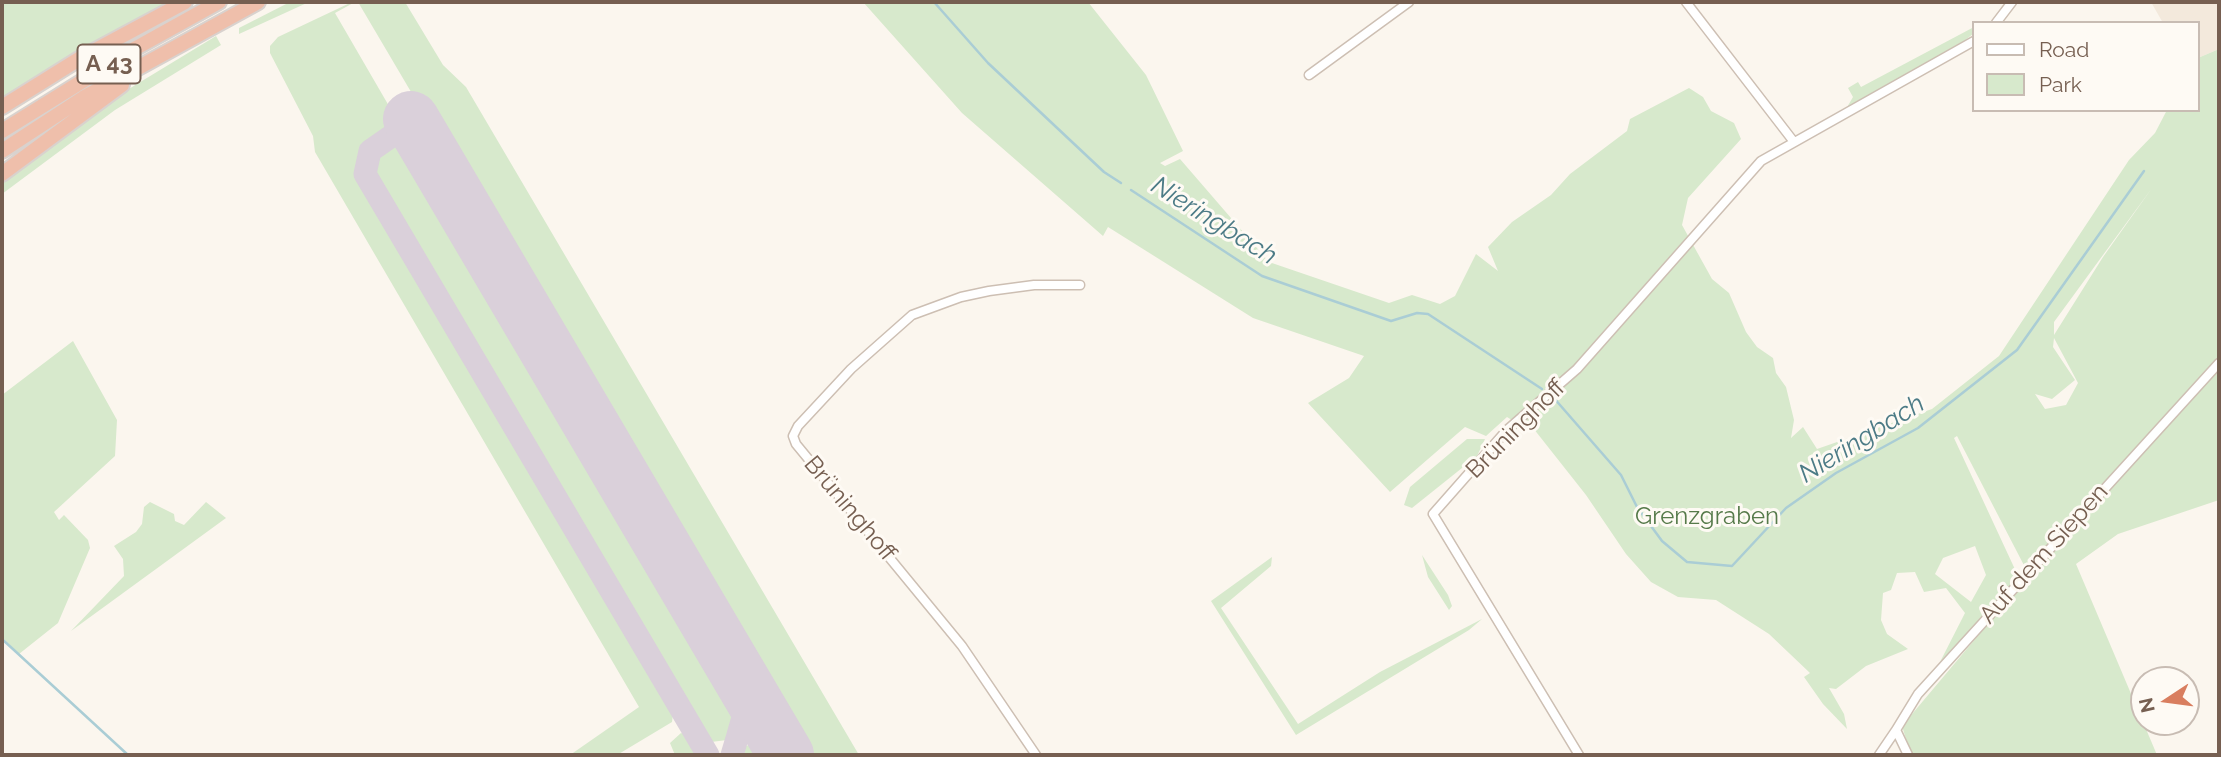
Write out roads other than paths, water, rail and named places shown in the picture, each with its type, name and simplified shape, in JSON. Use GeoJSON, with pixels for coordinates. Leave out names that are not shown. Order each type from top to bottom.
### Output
{"type":"FeatureCollection","features":[{"type":"Feature","properties":{"kind":"highway"},"geometry":{"type":"LineString","coordinates":[[2,107],[79,59],[185,2]]}},
{"type":"Feature","properties":{"kind":"highway","name":"A 43"},"geometry":{"type":"LineString","coordinates":[[2,131],[95,72],[219,2]]}},
{"type":"Feature","properties":{"kind":"highway","name":"A 43"},"geometry":{"type":"LineString","coordinates":[[2,151],[158,55],[258,2]]}},
{"type":"Feature","properties":{"kind":"highway"},"geometry":{"type":"LineString","coordinates":[[2,174],[158,55]]}},
{"type":"Feature","properties":{"kind":"street"},"geometry":{"type":"LineString","coordinates":[[1309,75],[1409,2]]}},
{"type":"Feature","properties":{"kind":"street"},"geometry":{"type":"LineString","coordinates":[[1686,2],[1794,142]]}},
{"type":"Feature","properties":{"kind":"street"},"geometry":{"type":"LineString","coordinates":[[1998,21],[2012,2]]}},
{"type":"Feature","properties":{"kind":"street","name":"Brüninghoff"},"geometry":{"type":"LineString","coordinates":[[1579,755],[1433,514],[1507,430],[1577,369],[1761,161],[1972,42]]}},
{"type":"Feature","properties":{"kind":"street","name":"Brüninghoff"},"geometry":{"type":"LineString","coordinates":[[1037,755],[962,646],[796,444],[793,436],[798,426],[851,369],[912,315],[961,297],[989,291],[1034,285],[1080,285]]}},
{"type":"Feature","properties":{"kind":"street","name":"Auf dem Siepen"},"geometry":{"type":"LineString","coordinates":[[1896,730],[1936,675],[2219,363]]}},
{"type":"Feature","properties":{"kind":"street"},"geometry":{"type":"LineString","coordinates":[[1879,755],[1896,730]]}},
{"type":"Feature","properties":{"kind":"street"},"geometry":{"type":"LineString","coordinates":[[1896,730],[1908,755]]}},
{"type":"Feature","properties":{"kind":"waterway","name":"Nieringbach"},"geometry":{"type":"LineString","coordinates":[[934,2],[988,63],[1104,172],[1121,183]]}},
{"type":"Feature","properties":{"kind":"waterway","name":"Nieringbach"},"geometry":{"type":"LineString","coordinates":[[1553,397],[1621,475],[1637,507],[1662,541],[1687,562],[1732,566],[1786,508],[1836,473],[1918,428],[2017,350],[2144,171]]}},
{"type":"Feature","properties":{"kind":"waterway","name":"Nieringbach"},"geometry":{"type":"LineString","coordinates":[[1131,190],[1262,276],[1391,321],[1417,313],[1428,314],[1542,389]]}},
{"type":"Feature","properties":{"kind":"waterway"},"geometry":{"type":"LineString","coordinates":[[2,639],[128,755]]}},
{"type":"Feature","properties":{"kind":"park label","name":"Grenzgraben"},"geometry":{"type":"Point","coordinates":[1707,517]}}]}
